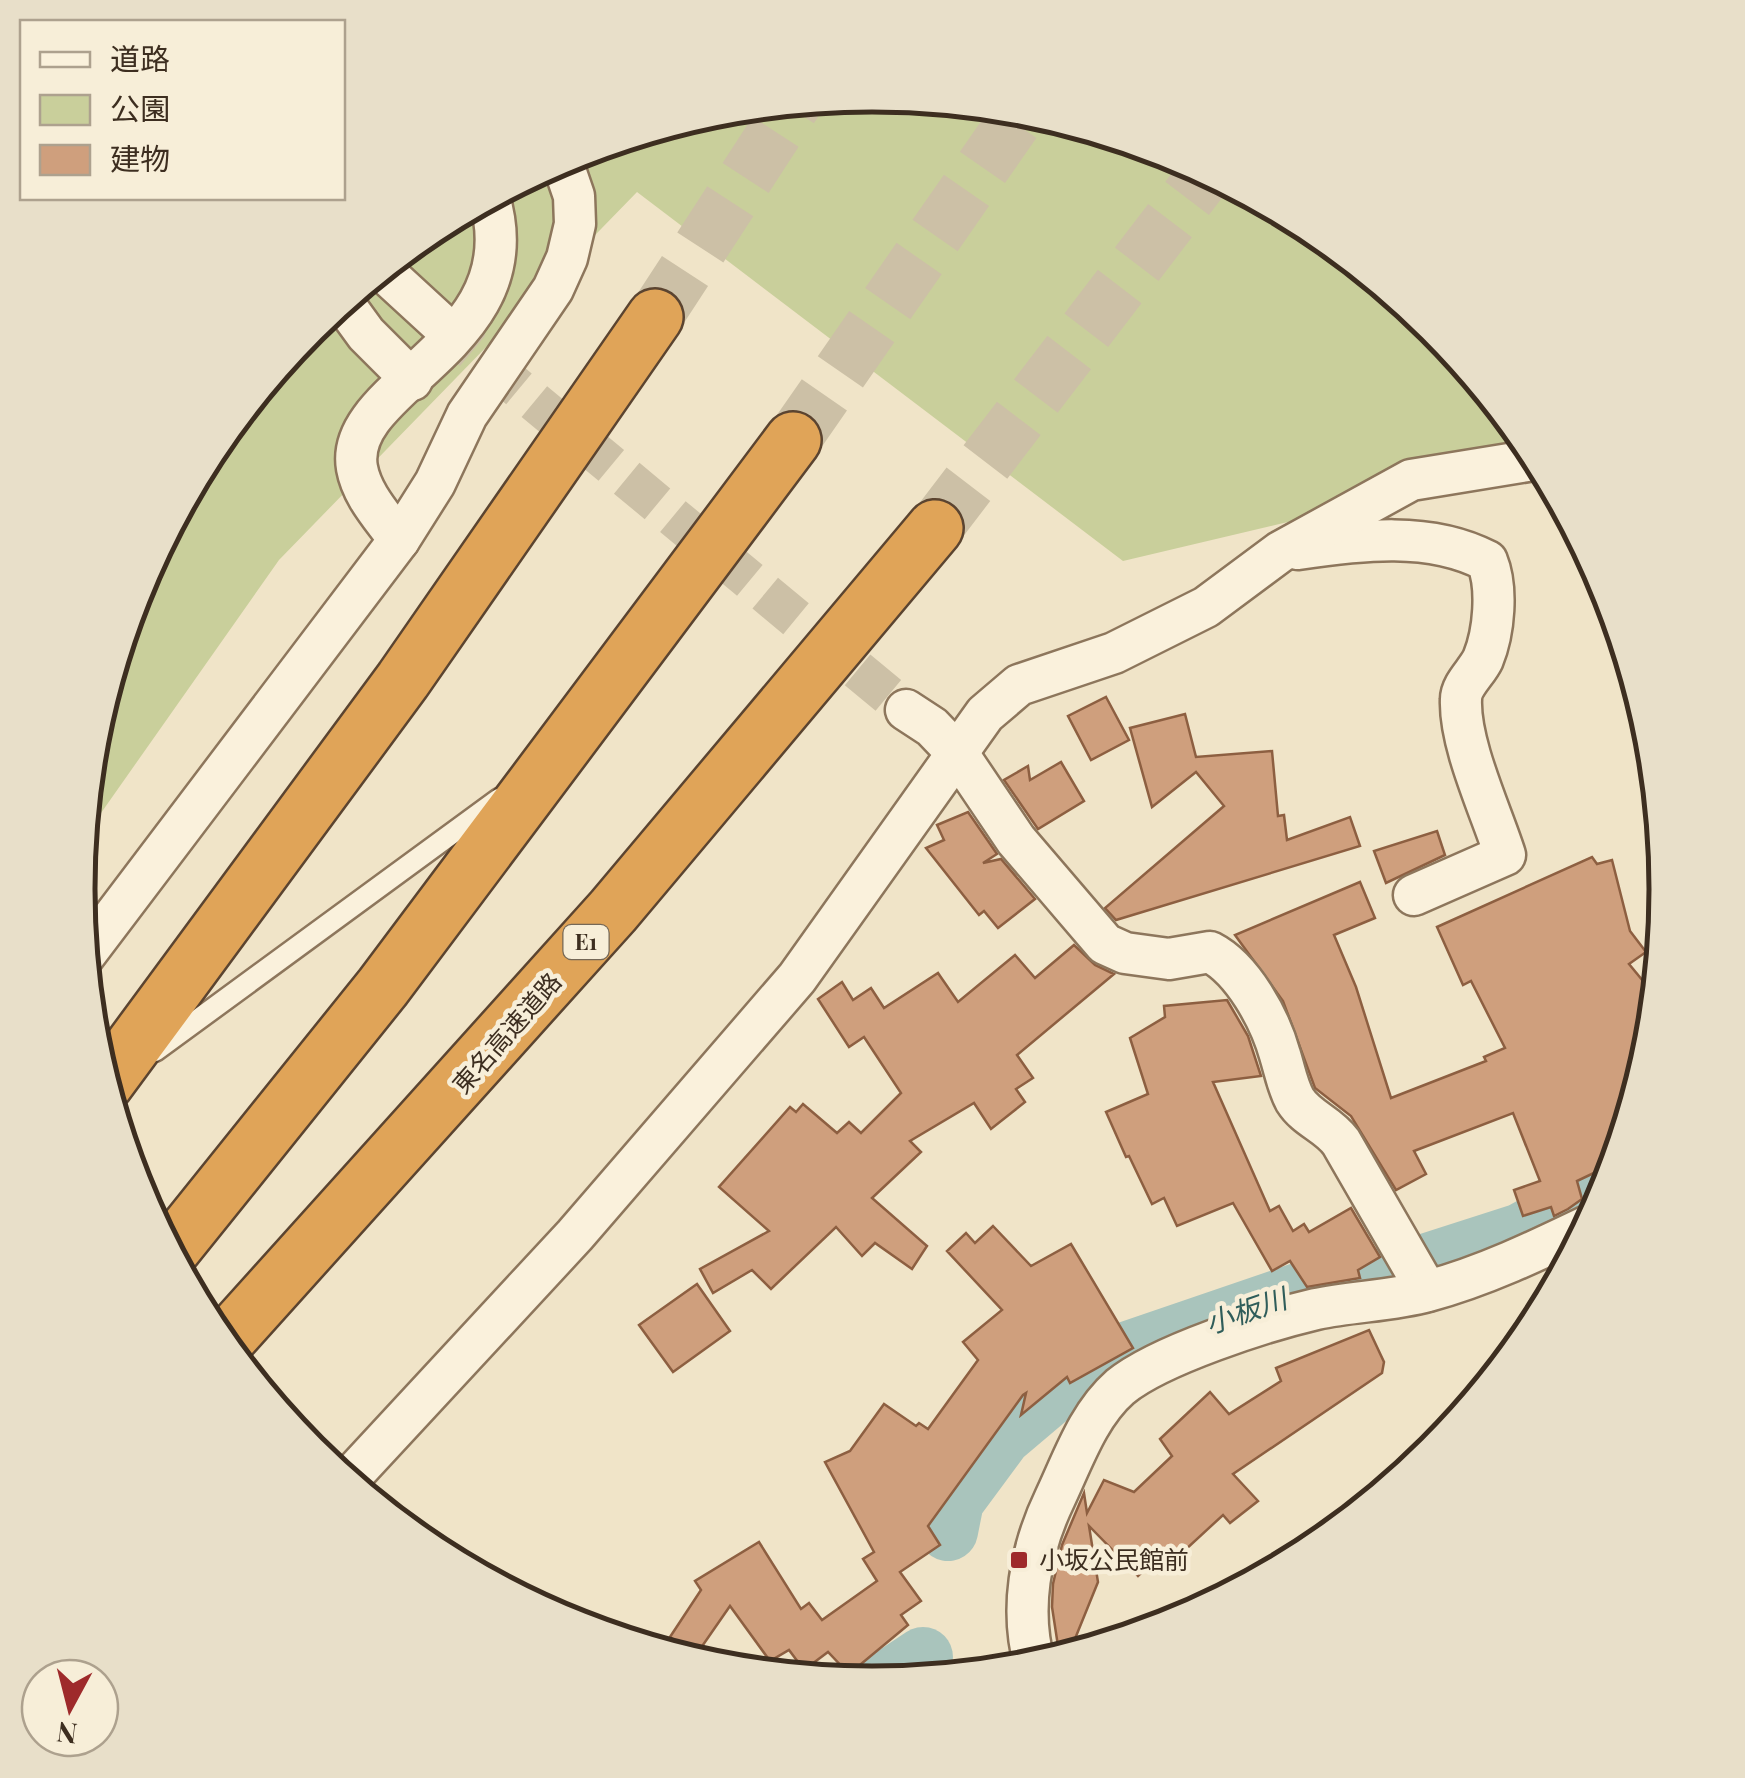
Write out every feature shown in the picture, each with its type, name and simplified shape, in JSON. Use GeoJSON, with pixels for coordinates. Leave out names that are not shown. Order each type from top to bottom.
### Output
{"type":"FeatureCollection","features":[{"type":"Feature","properties":{"kind":"highway"},"geometry":{"type":"LineString","coordinates":[[116,1070],[392,695],[655,317]]}},
{"type":"Feature","properties":{"kind":"highway"},"geometry":{"type":"LineString","coordinates":[[179,1241],[383,987],[793,440]]}},
{"type":"Feature","properties":{"kind":"highway","name":"東名高速道路"},"geometry":{"type":"LineString","coordinates":[[234,1332],[613,912],[935,528]]}},
{"type":"Feature","properties":{"kind":"street"},"geometry":{"type":"LineString","coordinates":[[97,939],[399,540],[435,482],[467,414],[554,289],[575,224],[574,196],[567,175]]}},
{"type":"Feature","properties":{"kind":"street"},"geometry":{"type":"LineString","coordinates":[[399,540],[363,489],[356,446],[377,407],[446,349],[488,282],[494,230],[491,212]]}},
{"type":"Feature","properties":{"kind":"street"},"geometry":{"type":"LineString","coordinates":[[391,279],[442,325]]}},
{"type":"Feature","properties":{"kind":"street"},"geometry":{"type":"LineString","coordinates":[[351,313],[366,334],[412,380]]}},
{"type":"Feature","properties":{"kind":"street"},"geometry":{"type":"LineString","coordinates":[[357,1471],[575,1234],[797,978],[985,714],[1019,685],[1159,634],[1206,608],[1280,552],[1411,480],[1522,462]]}},
{"type":"Feature","properties":{"kind":"street"},"geometry":{"type":"LineString","coordinates":[[1280,552],[1412,540],[1470,552],[1487,561],[1493,576],[1493,604],[1483,658],[1460,695],[1464,728],[1505,855],[1414,895]]}},
{"type":"Feature","properties":{"kind":"street"},"geometry":{"type":"LineString","coordinates":[[906,710],[932,726],[958,754],[974,783],[1034,864],[1104,944],[1126,953],[1169,959],[1210,952],[1235,971],[1270,1028],[1296,1102],[1309,1117],[1330,1126],[1427,1291]]}},
{"type":"Feature","properties":{"kind":"street"},"geometry":{"type":"LineString","coordinates":[[1032,1650],[1027,1619],[1028,1578],[1044,1520],[1096,1414],[1118,1388],[1150,1366],[1314,1309],[1427,1291],[1569,1234]]}},
{"type":"Feature","properties":{"kind":"lane"},"geometry":{"type":"LineString","coordinates":[[118,1076],[561,754]]}},
{"type":"Feature","properties":{"kind":"green space"},"geometry":{"type":"Polygon","coordinates":[[[822,113],[923,113],[1024,126],[1122,153],[1216,192],[1304,243],[1385,304],[1457,376],[1525,466],[1123,561],[637,192],[279,560],[99,815],[121,688],[154,591],[175,545],[226,457],[288,376],[323,339],[399,272],[441,243],[484,216],[575,171],[671,138],[721,126],[822,113]]]}},
{"type":"Feature","properties":{"kind":"building"},"geometry":{"type":"Polygon","coordinates":[[[1106,697],[1129,740],[1091,760],[1068,716],[1106,697]]]}},
{"type":"Feature","properties":{"kind":"building"},"geometry":{"type":"Polygon","coordinates":[[[1185,714],[1196,757],[1272,751],[1278,816],[1284,815],[1287,840],[1350,817],[1360,846],[1116,920],[1105,908],[1224,806],[1196,772],[1152,807],[1130,728],[1185,714]]]}},
{"type":"Feature","properties":{"kind":"building"},"geometry":{"type":"Polygon","coordinates":[[[1061,762],[1084,801],[1038,829],[1004,780],[1028,766],[1030,780],[1061,762]]]}},
{"type":"Feature","properties":{"kind":"building"},"geometry":{"type":"Polygon","coordinates":[[[968,812],[997,854],[983,863],[1001,859],[1035,899],[998,928],[984,911],[979,915],[926,848],[944,840],[937,825],[968,812]]]}},
{"type":"Feature","properties":{"kind":"building"},"geometry":{"type":"Polygon","coordinates":[[[1437,831],[1445,855],[1386,883],[1374,851],[1437,831]]]}},
{"type":"Feature","properties":{"kind":"building"},"geometry":{"type":"Polygon","coordinates":[[[1592,857],[1597,864],[1612,860],[1630,931],[1646,952],[1629,964],[1644,982],[1635,1041],[1624,1090],[1597,1172],[1577,1181],[1582,1199],[1554,1216],[1551,1207],[1523,1216],[1514,1190],[1540,1181],[1513,1113],[1414,1151],[1426,1174],[1396,1190],[1351,1116],[1315,1088],[1283,1001],[1235,935],[1360,882],[1375,918],[1334,935],[1356,987],[1391,1098],[1486,1061],[1484,1057],[1505,1048],[1471,981],[1463,985],[1437,927],[1592,857]]]}},
{"type":"Feature","properties":{"kind":"building"},"geometry":{"type":"Polygon","coordinates":[[[1074,945],[1095,965],[1114,974],[1017,1055],[1033,1078],[1016,1089],[1025,1102],[991,1129],[974,1103],[910,1141],[921,1152],[872,1198],[927,1246],[912,1269],[875,1243],[862,1256],[836,1227],[771,1289],[752,1270],[713,1293],[700,1269],[769,1231],[719,1187],[790,1107],[796,1112],[803,1104],[837,1133],[849,1122],[861,1133],[901,1093],[864,1037],[849,1047],[818,999],[842,982],[853,1000],[871,988],[884,1008],[938,973],[958,1002],[1015,955],[1035,978],[1074,945]]]}},
{"type":"Feature","properties":{"kind":"building"},"geometry":{"type":"Polygon","coordinates":[[[1227,1000],[1248,1036],[1261,1076],[1213,1082],[1270,1211],[1279,1206],[1293,1231],[1304,1224],[1309,1232],[1351,1208],[1380,1257],[1358,1270],[1360,1278],[1307,1287],[1290,1261],[1272,1271],[1233,1203],[1177,1226],[1164,1198],[1152,1204],[1129,1156],[1126,1157],[1106,1112],[1148,1094],[1130,1038],[1165,1017],[1164,1006],[1227,1000]]]}},
{"type":"Feature","properties":{"kind":"building"},"geometry":{"type":"Polygon","coordinates":[[[993,1226],[1031,1266],[1071,1244],[1133,1348],[1070,1383],[1067,1377],[1021,1415],[1026,1393],[1023,1395],[928,1526],[940,1545],[900,1572],[921,1601],[901,1615],[908,1625],[859,1666],[841,1665],[828,1652],[812,1664],[799,1663],[789,1650],[769,1660],[730,1606],[701,1647],[670,1637],[701,1590],[695,1581],[759,1542],[801,1609],[809,1603],[822,1620],[877,1581],[863,1559],[874,1552],[825,1462],[850,1451],[884,1404],[916,1426],[919,1423],[928,1429],[978,1360],[963,1342],[1002,1310],[947,1251],[966,1233],[975,1243],[993,1226]]]}},
{"type":"Feature","properties":{"kind":"building"},"geometry":{"type":"Polygon","coordinates":[[[697,1284],[730,1331],[673,1372],[639,1325],[697,1284]]]}},
{"type":"Feature","properties":{"kind":"building"},"geometry":{"type":"Polygon","coordinates":[[[1369,1330],[1384,1362],[1382,1373],[1233,1474],[1258,1501],[1230,1523],[1223,1515],[1170,1564],[1161,1554],[1138,1576],[1089,1526],[1098,1582],[1075,1640],[1058,1644],[1053,1584],[1062,1545],[1084,1493],[1087,1513],[1104,1480],[1134,1492],[1172,1456],[1160,1439],[1210,1392],[1229,1414],[1281,1381],[1276,1368],[1369,1330]]]}},
{"type":"Feature","properties":{"kind":"waterway","name":"小板川"},"geometry":{"type":"LineString","coordinates":[[948,1531],[954,1501],[1002,1436],[1054,1392],[1120,1354],[1310,1289],[1384,1277],[1521,1233],[1586,1197]]}},
{"type":"Feature","properties":{"kind":"waterway","name":"小板川"},"geometry":{"type":"LineString","coordinates":[[911,1665],[923,1657]]}},
{"type":"Feature","properties":{"kind":"tunnel"},"geometry":{"type":"LineString","coordinates":[[655,317],[786,117]]}},
{"type":"Feature","properties":{"kind":"tunnel"},"geometry":{"type":"LineString","coordinates":[[793,440],[1012,124]]}},
{"type":"Feature","properties":{"kind":"tunnel"},"geometry":{"type":"LineString","coordinates":[[935,528],[1198,184]]}},
{"type":"Feature","properties":{"kind":"tunnel"},"geometry":{"type":"LineString","coordinates":[[442,325],[906,710]]}},
{"type":"Feature","properties":{"kind":"place","name":"小坂公民館前"},"geometry":{"type":"Point","coordinates":[1019,1560]}}]}
